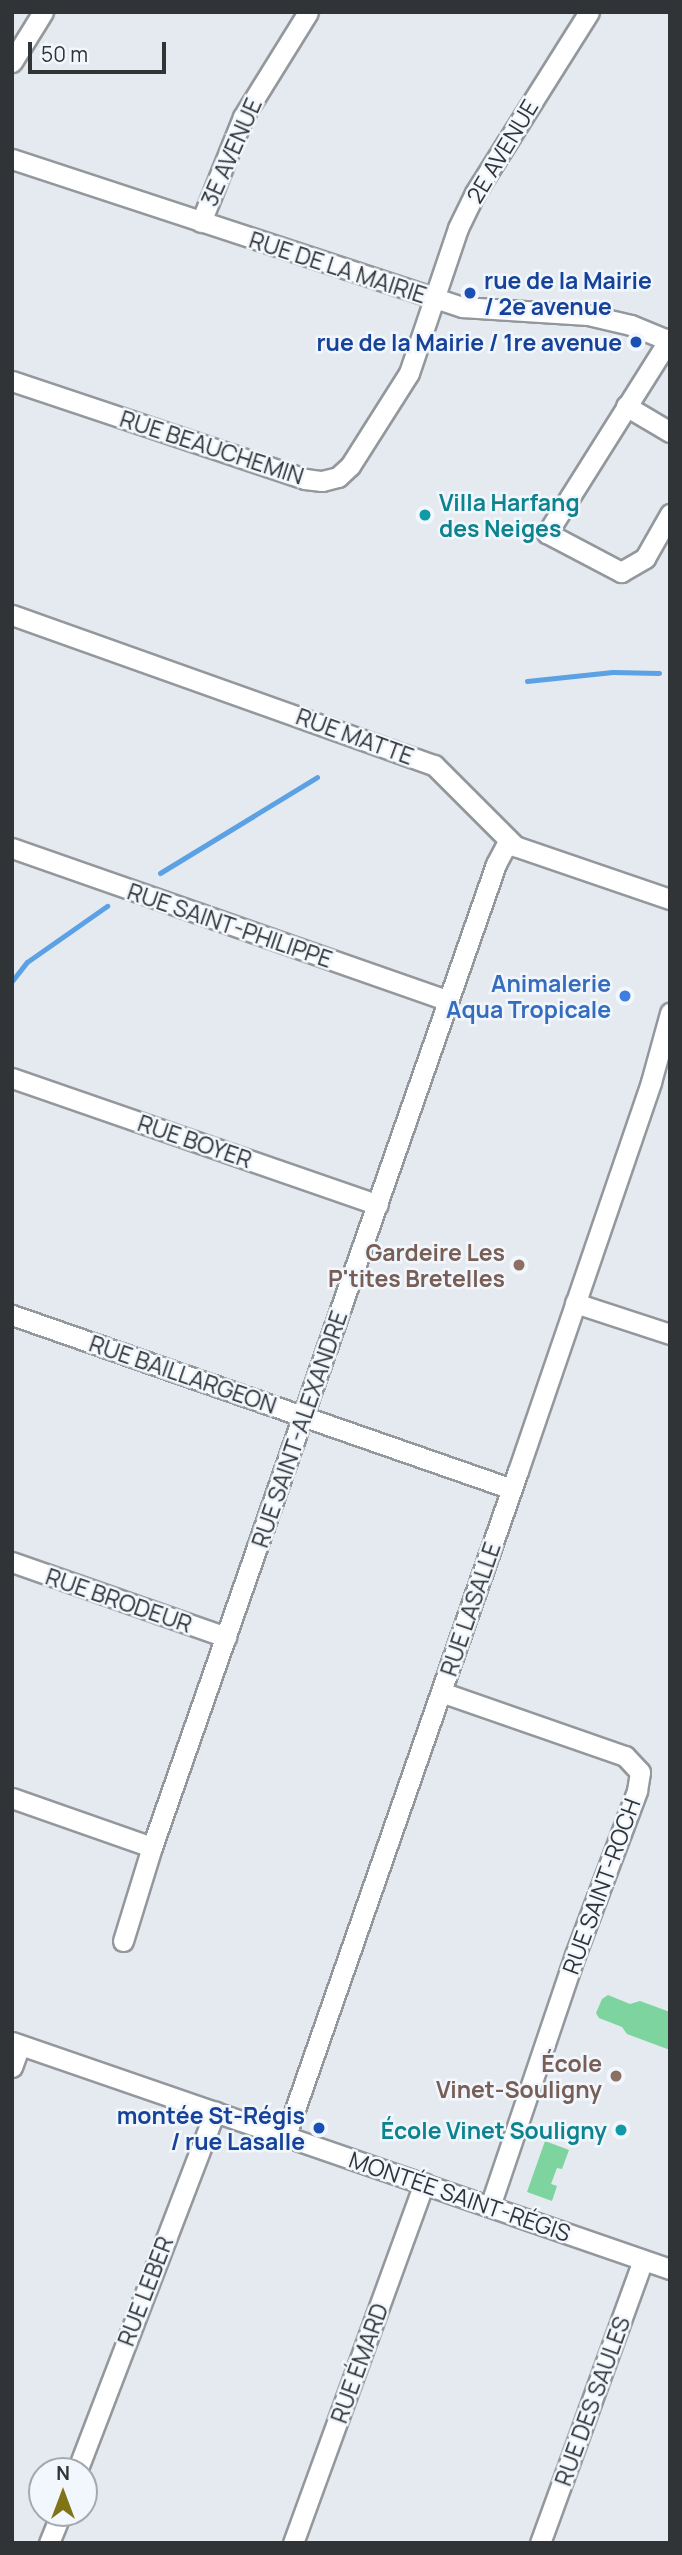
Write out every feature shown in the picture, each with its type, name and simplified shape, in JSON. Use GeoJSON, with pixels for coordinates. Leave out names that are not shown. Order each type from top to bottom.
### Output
{"type":"FeatureCollection","features":[{"type":"Feature","properties":{"kind":"street"},"geometry":{"type":"LineString","coordinates":[[12,62],[43,12]]}},
{"type":"Feature","properties":{"kind":"street","name":"3E AVENUE"},"geometry":{"type":"LineString","coordinates":[[201,222],[243,117],[308,12]]}},
{"type":"Feature","properties":{"kind":"street","name":"2E AVENUE"},"geometry":{"type":"LineString","coordinates":[[435,299],[458,228],[475,193],[589,12]]}},
{"type":"Feature","properties":{"kind":"street","name":"RUE DE LA MAIRIE"},"geometry":{"type":"LineString","coordinates":[[12,159],[435,299],[475,309],[588,315],[631,325],[669,340]]}},
{"type":"Feature","properties":{"kind":"street","name":"RUE BEAUCHEMIN"},"geometry":{"type":"LineString","coordinates":[[12,381],[305,479],[331,480],[350,466],[409,373],[435,299]]}},
{"type":"Feature","properties":{"kind":"street"},"geometry":{"type":"LineString","coordinates":[[669,340],[547,533],[621,572],[645,558],[670,514]]}},
{"type":"Feature","properties":{"kind":"street"},"geometry":{"type":"LineString","coordinates":[[626,406],[670,432]]}},
{"type":"Feature","properties":{"kind":"street","name":"RUE MATTE"},"geometry":{"type":"LineString","coordinates":[[12,615],[434,765],[509,841],[524,851],[670,899]]}},
{"type":"Feature","properties":{"kind":"street","name":"RUE SAINT-ALEXANDRE"},"geometry":{"type":"LineString","coordinates":[[123,1941],[152,1847],[496,864],[509,841]]}},
{"type":"Feature","properties":{"kind":"street","name":"RUE SAINT-PHILIPPE"},"geometry":{"type":"LineString","coordinates":[[12,848],[448,1001]]}},
{"type":"Feature","properties":{"kind":"street","name":"RUE LASALLE"},"geometry":{"type":"LineString","coordinates":[[286,2135],[512,1489],[651,1082],[670,1013]]}},
{"type":"Feature","properties":{"kind":"street","name":"RUE LASALLE"},"geometry":{"type":"LineString","coordinates":[[651,1082],[670,1053]]}},
{"type":"Feature","properties":{"kind":"street","name":"RUE BOYER"},"geometry":{"type":"LineString","coordinates":[[12,1078],[378,1205]]}},
{"type":"Feature","properties":{"kind":"street"},"geometry":{"type":"LineString","coordinates":[[575,1303],[670,1334]]}},
{"type":"Feature","properties":{"kind":"street","name":"RUE BAILLARGEON"},"geometry":{"type":"LineString","coordinates":[[12,1315],[512,1489]]}},
{"type":"Feature","properties":{"kind":"street","name":"RUE BRODEUR"},"geometry":{"type":"LineString","coordinates":[[12,1562],[226,1637]]}},
{"type":"Feature","properties":{"kind":"street","name":"RUE SAINT-ROCH"},"geometry":{"type":"LineString","coordinates":[[441,1692],[625,1756],[640,1772],[637,1791],[575,1955],[490,2206]]}},
{"type":"Feature","properties":{"kind":"street"},"geometry":{"type":"LineString","coordinates":[[12,1798],[152,1847]]}},
{"type":"Feature","properties":{"kind":"street"},"geometry":{"type":"LineString","coordinates":[[12,2067],[16,2043]]}},
{"type":"Feature","properties":{"kind":"street","name":"MONTÉE SAINT-RÉGIS"},"geometry":{"type":"LineString","coordinates":[[16,2043],[670,2269]]}},
{"type":"Feature","properties":{"kind":"street","name":"RUE LEBER"},"geometry":{"type":"LineString","coordinates":[[81,2457],[215,2112]]}},
{"type":"Feature","properties":{"kind":"street","name":"RUE ÉMARD"},"geometry":{"type":"LineString","coordinates":[[293,2543],[424,2183]]}},
{"type":"Feature","properties":{"kind":"street","name":"RUE DES SAULES"},"geometry":{"type":"LineString","coordinates":[[540,2543],[643,2260]]}},
{"type":"Feature","properties":{"kind":"green space"},"geometry":{"type":"Polygon","coordinates":[[[608,1995],[630,2004],[640,2001],[670,2012],[670,2050],[627,2034],[622,2027],[599,2018],[596,2013],[602,1999],[608,1995]]]}},
{"type":"Feature","properties":{"kind":"green space"},"geometry":{"type":"Polygon","coordinates":[[[545,2141],[569,2150],[562,2169],[557,2168],[551,2184],[557,2186],[552,2201],[527,2192],[545,2141]]]}},
{"type":"Feature","properties":{"kind":"waterway"},"geometry":{"type":"LineString","coordinates":[[527,681],[613,672],[659,673]]}},
{"type":"Feature","properties":{"kind":"waterway"},"geometry":{"type":"LineString","coordinates":[[160,873],[317,777]]}},
{"type":"Feature","properties":{"kind":"waterway"},"geometry":{"type":"LineString","coordinates":[[12,981],[27,962],[107,906]]}},
{"type":"Feature","properties":{"kind":"place","name":"rue de la Mairie / 2e avenue"},"geometry":{"type":"Point","coordinates":[470,293]}},
{"type":"Feature","properties":{"kind":"place","name":"rue de la Mairie / 1re avenue"},"geometry":{"type":"Point","coordinates":[636,342]}},
{"type":"Feature","properties":{"kind":"place","name":"Villa Harfang des Neiges"},"geometry":{"type":"Point","coordinates":[425,515]}},
{"type":"Feature","properties":{"kind":"place","name":"Animalerie Aqua Tropicale"},"geometry":{"type":"Point","coordinates":[625,996]}},
{"type":"Feature","properties":{"kind":"place","name":"Gardeire Les P'tites Bretelles"},"geometry":{"type":"Point","coordinates":[519,1265]}},
{"type":"Feature","properties":{"kind":"place","name":"École Vinet-Souligny"},"geometry":{"type":"Point","coordinates":[616,2076]}},
{"type":"Feature","properties":{"kind":"place","name":"montée St-Régis / rue Lasalle"},"geometry":{"type":"Point","coordinates":[319,2128]}},
{"type":"Feature","properties":{"kind":"place","name":"École Vinet Souligny"},"geometry":{"type":"Point","coordinates":[621,2130]}}]}
